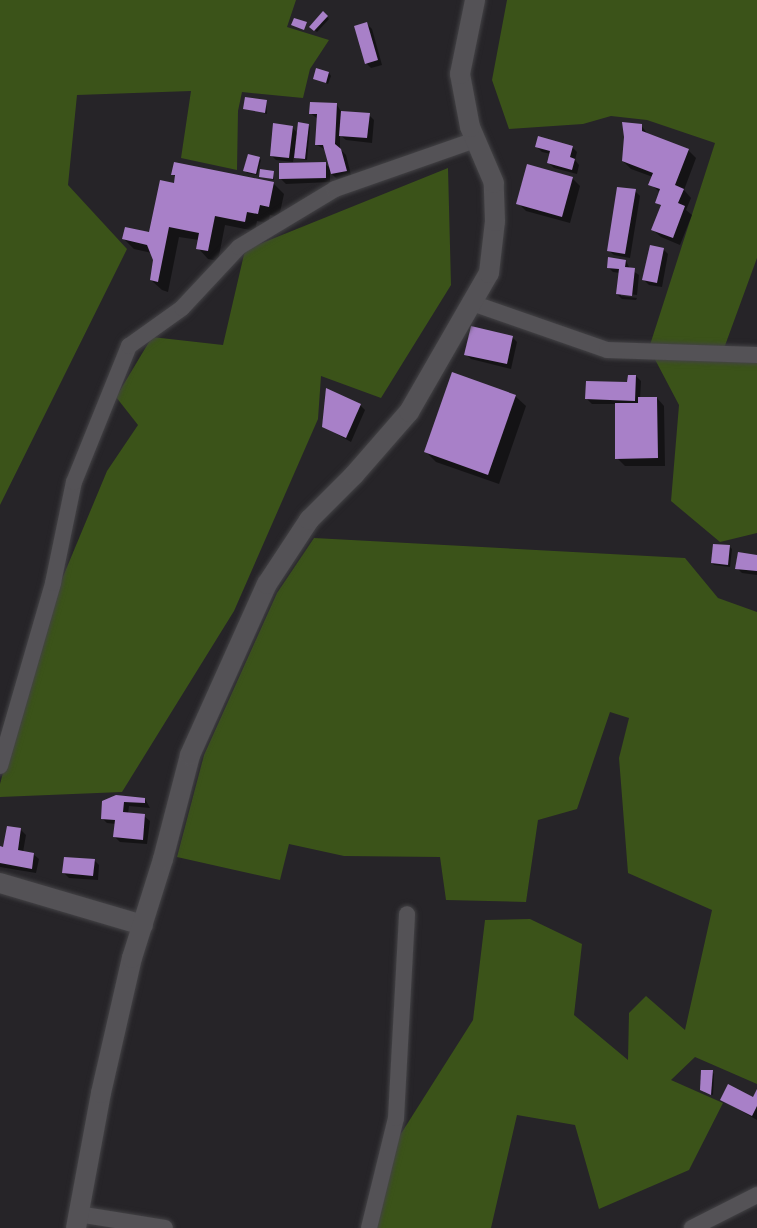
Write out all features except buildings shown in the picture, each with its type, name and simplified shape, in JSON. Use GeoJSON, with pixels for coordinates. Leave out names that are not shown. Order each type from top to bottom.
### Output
{"type":"FeatureCollection","features":[{"type":"Feature","properties":{"kind":"street"},"geometry":{"type":"LineString","coordinates":[[165,1228],[77,1221],[101,1093],[132,958],[190,755],[267,585],[309,520],[354,475],[409,412],[489,273],[495,221],[494,183],[470,127],[460,74],[475,0]]}},
{"type":"Feature","properties":{"kind":"street"},"geometry":{"type":"LineString","coordinates":[[0,766],[53,583],[74,482],[129,346],[182,308],[239,247],[335,189],[475,140]]}},
{"type":"Feature","properties":{"kind":"street"},"geometry":{"type":"LineString","coordinates":[[472,303],[607,350],[757,355]]}},
{"type":"Feature","properties":{"kind":"street"},"geometry":{"type":"LineString","coordinates":[[0,883],[142,925]]}},
{"type":"Feature","properties":{"kind":"street"},"geometry":{"type":"LineString","coordinates":[[369,1228],[396,1118],[407,914]]}},
{"type":"Feature","properties":{"kind":"street"},"geometry":{"type":"LineString","coordinates":[[692,1228],[757,1195]]}},
{"type":"Feature","properties":{"kind":"green space"},"geometry":{"type":"Polygon","coordinates":[[[0,0],[296,0],[287,27],[329,40],[310,69],[303,98],[242,92],[238,111],[237,170],[181,158],[191,91],[77,95],[68,185],[127,249],[0,505],[0,0]]]}},
{"type":"Feature","properties":{"kind":"green space"},"geometry":{"type":"Polygon","coordinates":[[[507,0],[757,0],[757,258],[723,351],[757,360],[757,533],[720,542],[671,501],[679,405],[649,348],[715,143],[647,120],[611,116],[583,124],[509,129],[492,80],[507,0]]]}},
{"type":"Feature","properties":{"kind":"green space"},"geometry":{"type":"Polygon","coordinates":[[[448,168],[451,285],[381,398],[321,376],[318,419],[234,611],[122,792],[0,797],[0,784],[42,627],[107,471],[138,425],[116,397],[152,337],[223,345],[245,250],[448,168]]]}},
{"type":"Feature","properties":{"kind":"green space"},"geometry":{"type":"Polygon","coordinates":[[[314,538],[685,558],[718,598],[757,612],[757,1084],[695,1057],[671,1080],[723,1103],[689,1170],[599,1209],[575,1125],[517,1115],[491,1228],[373,1228],[390,1151],[473,1020],[485,920],[530,919],[582,944],[574,1015],[628,1060],[629,1013],[646,996],[685,1030],[712,910],[628,873],[619,758],[629,718],[610,712],[577,809],[538,820],[526,902],[446,900],[440,857],[344,856],[289,844],[280,880],[177,857],[204,755],[277,593],[314,538]]]}}]}
